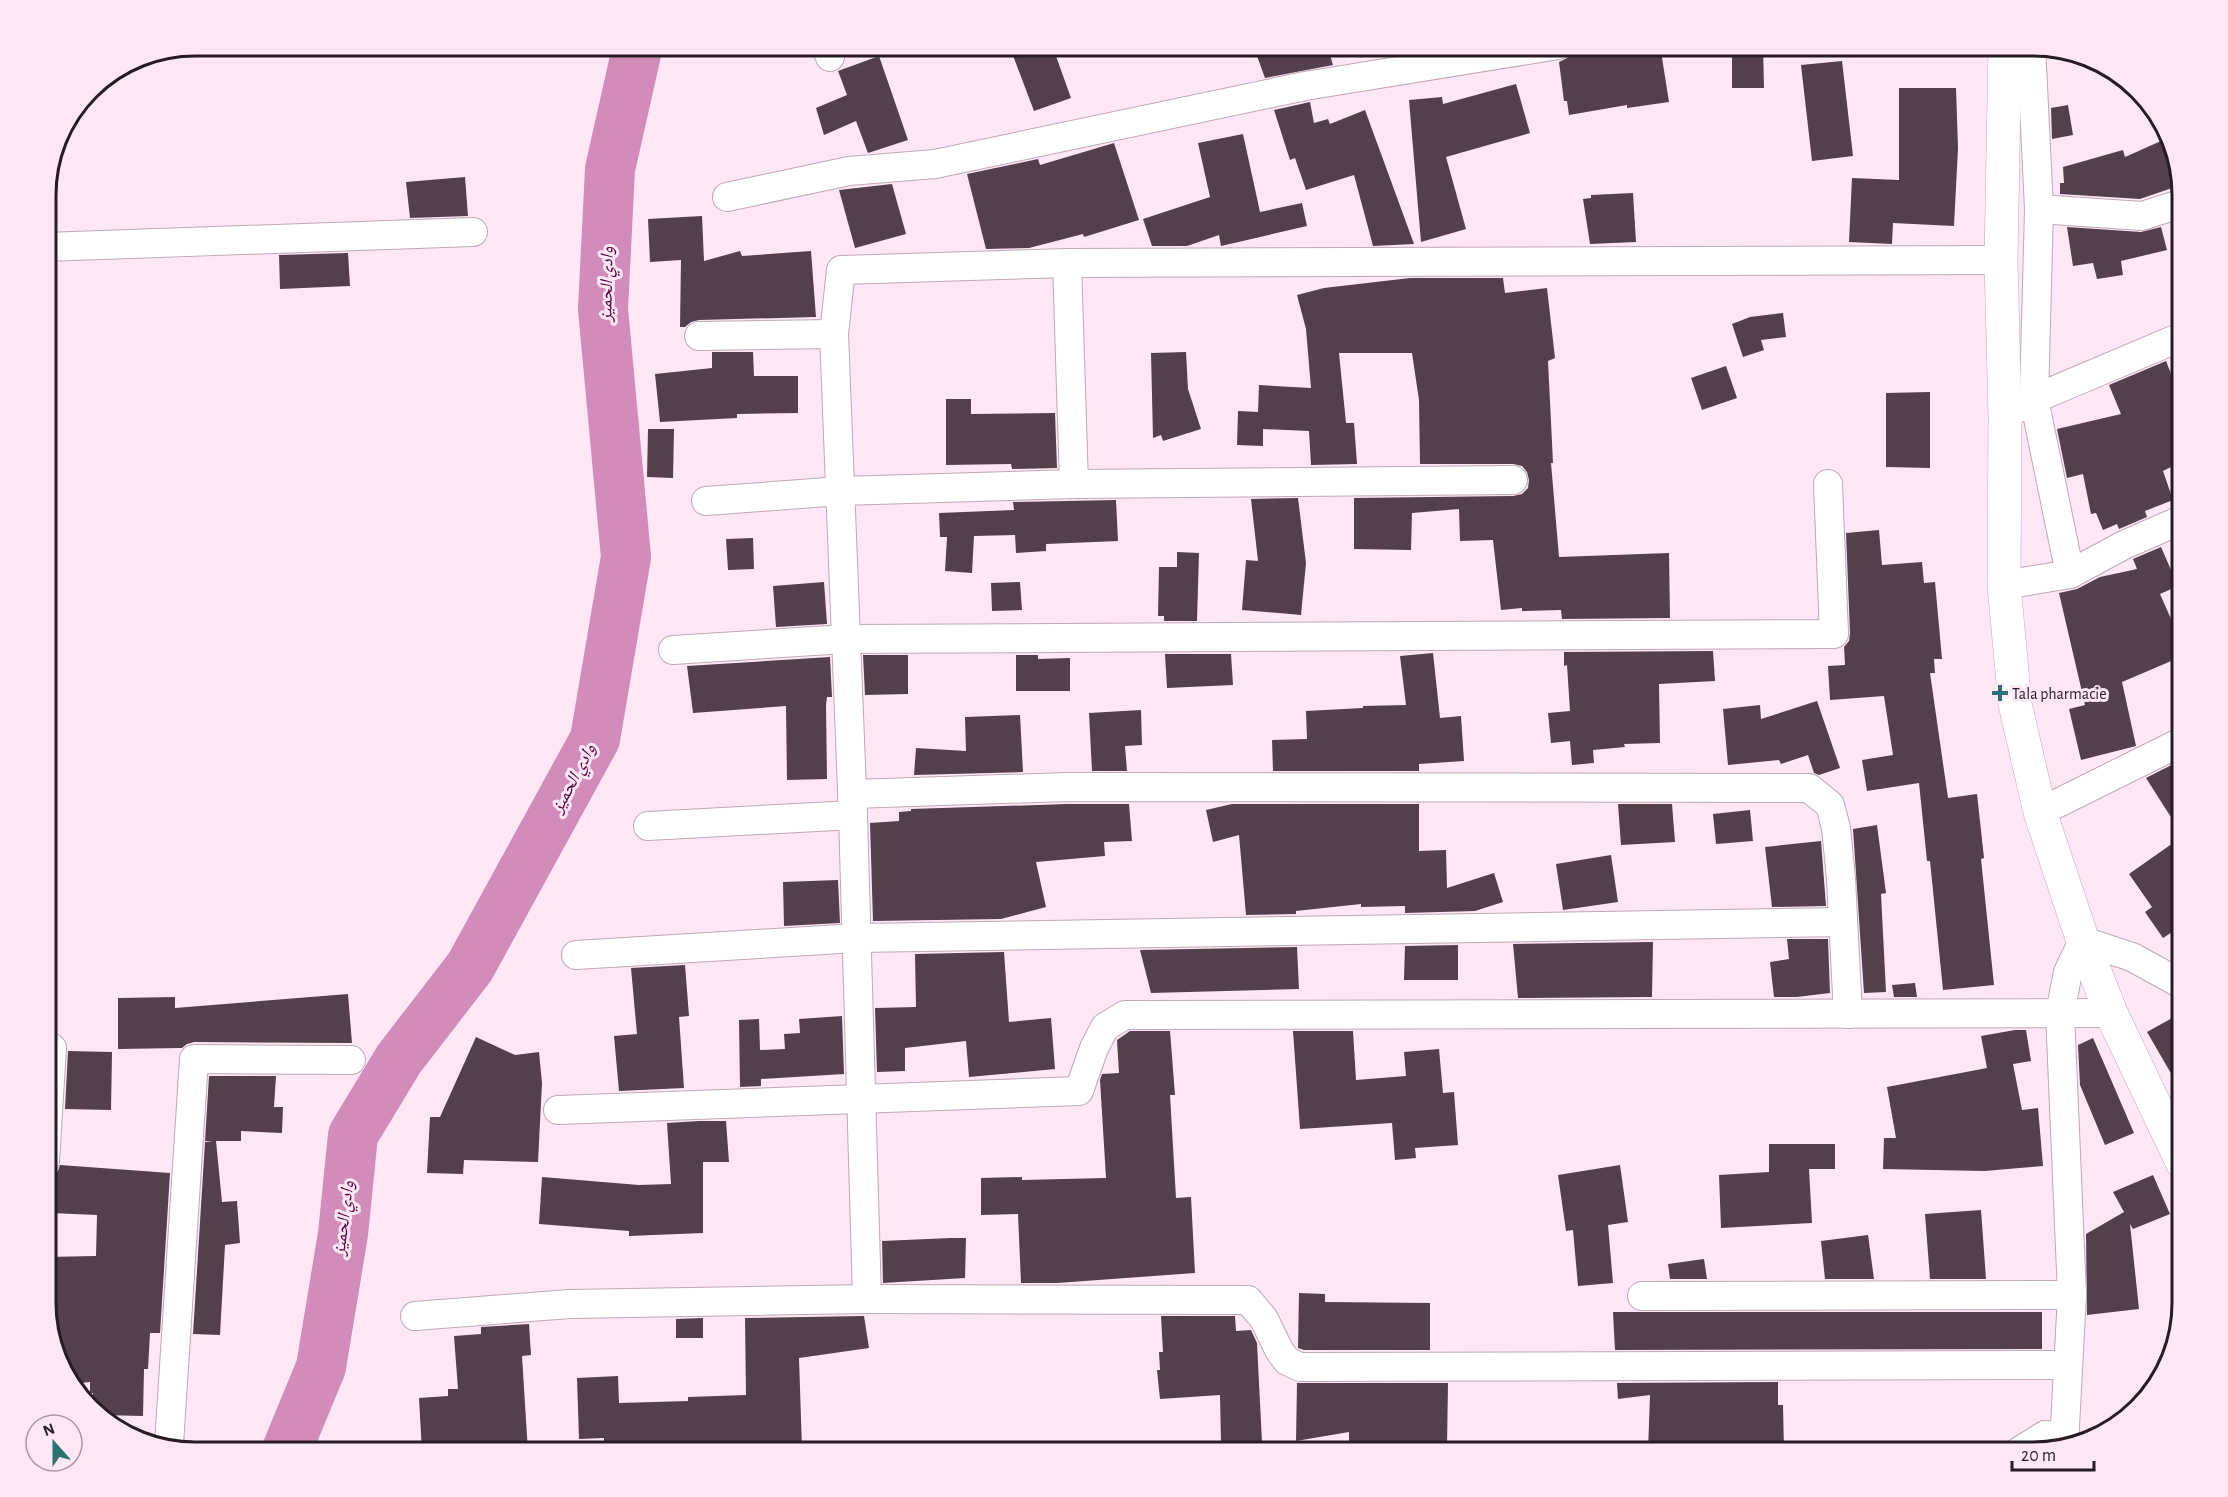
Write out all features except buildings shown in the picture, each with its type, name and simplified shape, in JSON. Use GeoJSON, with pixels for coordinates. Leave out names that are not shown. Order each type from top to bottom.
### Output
{"type":"FeatureCollection","features":[{"type":"Feature","properties":{"kind":"main road"},"geometry":{"type":"LineString","coordinates":[[2005,56],[2001,260],[2005,416],[2004,585],[2015,704],[2040,812],[2083,940],[2111,1013],[2172,1141]]}},
{"type":"Feature","properties":{"kind":"street"},"geometry":{"type":"LineString","coordinates":[[727,197],[849,171],[934,164],[1305,86],[1487,56]]}},
{"type":"Feature","properties":{"kind":"street"},"geometry":{"type":"LineString","coordinates":[[2031,56],[2038,209],[2034,399],[2070,574]]}},
{"type":"Feature","properties":{"kind":"street"},"geometry":{"type":"LineString","coordinates":[[2038,209],[2142,216],[2172,206]]}},
{"type":"Feature","properties":{"kind":"street"},"geometry":{"type":"LineString","coordinates":[[56,247],[473,232]]}},
{"type":"Feature","properties":{"kind":"street"},"geometry":{"type":"LineString","coordinates":[[867,1299],[857,938],[834,334],[841,270],[1067,263],[2001,260]]}},
{"type":"Feature","properties":{"kind":"street"},"geometry":{"type":"LineString","coordinates":[[1067,263],[1074,484]]}},
{"type":"Feature","properties":{"kind":"street"},"geometry":{"type":"LineString","coordinates":[[699,336],[834,334]]}},
{"type":"Feature","properties":{"kind":"street"},"geometry":{"type":"LineString","coordinates":[[2005,416],[2034,399],[2172,341]]}},
{"type":"Feature","properties":{"kind":"street"},"geometry":{"type":"LineString","coordinates":[[706,501],[841,491],[1074,484],[1514,480]]}},
{"type":"Feature","properties":{"kind":"street"},"geometry":{"type":"LineString","coordinates":[[673,650],[846,639],[1834,634],[1828,484]]}},
{"type":"Feature","properties":{"kind":"street"},"geometry":{"type":"LineString","coordinates":[[2004,585],[2070,574],[2124,545],[2172,524]]}},
{"type":"Feature","properties":{"kind":"street"},"geometry":{"type":"LineString","coordinates":[[2040,812],[2172,746]]}},
{"type":"Feature","properties":{"kind":"street"},"geometry":{"type":"LineString","coordinates":[[648,826],[852,805],[1067,787],[1809,788],[1830,805],[1836,828],[1844,922],[1848,1014]]}},
{"type":"Feature","properties":{"kind":"street"},"geometry":{"type":"LineString","coordinates":[[576,956],[857,938],[1844,922]]}},
{"type":"Feature","properties":{"kind":"street"},"geometry":{"type":"LineString","coordinates":[[2064,1438],[2072,1294],[2060,1013],[2068,972],[2083,940],[2132,957],[2172,979]]}},
{"type":"Feature","properties":{"kind":"street"},"geometry":{"type":"LineString","coordinates":[[558,1110],[1079,1091],[1094,1048],[1105,1027],[1125,1015],[2111,1013]]}},
{"type":"Feature","properties":{"kind":"street"},"geometry":{"type":"LineString","coordinates":[[169,1439],[194,1059],[351,1060]]}},
{"type":"Feature","properties":{"kind":"street"},"geometry":{"type":"LineString","coordinates":[[1642,1296],[2072,1294]]}},
{"type":"Feature","properties":{"kind":"street"},"geometry":{"type":"LineString","coordinates":[[415,1316],[570,1304],[867,1299],[1248,1300],[1264,1319],[1287,1361],[1300,1367],[2068,1365]]}},
{"type":"Feature","properties":{"kind":"street"},"geometry":{"type":"LineString","coordinates":[[2034,1442],[2045,1435],[2059,1439]]}},
{"type":"Feature","properties":{"kind":"waterway","name":"وادي الحميز"},"geometry":{"type":"LineString","coordinates":[[290,1442],[321,1367],[343,1234],[353,1135],[399,1059],[470,967],[595,739],[626,557],[603,309],[610,169],[636,56]]}},
{"type":"Feature","properties":{"kind":"place","name":"Tala pharmacie"},"geometry":{"type":"Point","coordinates":[2000,693]}}]}
